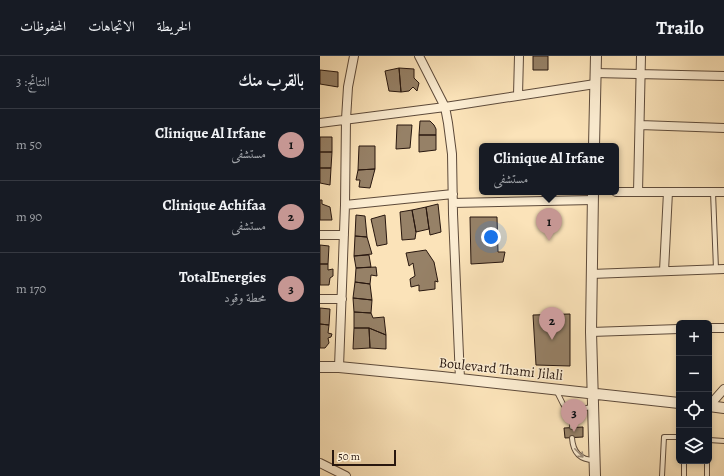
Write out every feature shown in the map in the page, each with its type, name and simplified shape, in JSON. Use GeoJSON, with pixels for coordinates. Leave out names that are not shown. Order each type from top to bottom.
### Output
{"type":"FeatureCollection","features":[{"type":"Feature","properties":{"kind":"street"},"geometry":{"type":"LineString","coordinates":[[340,367],[346,119],[348,87],[354,56]]}},
{"type":"Feature","properties":{"kind":"street"},"geometry":{"type":"LineString","coordinates":[[419,56],[445,107],[452,154],[460,379]]}},
{"type":"Feature","properties":{"kind":"street"},"geometry":{"type":"LineString","coordinates":[[518,95],[519,56]]}},
{"type":"Feature","properties":{"kind":"street"},"geometry":{"type":"LineString","coordinates":[[594,143],[596,56]]}},
{"type":"Feature","properties":{"kind":"street"},"geometry":{"type":"LineString","coordinates":[[638,192],[641,56]]}},
{"type":"Feature","properties":{"kind":"street"},"geometry":{"type":"LineString","coordinates":[[320,123],[445,107],[518,95],[595,78],[641,74],[724,76]]}},
{"type":"Feature","properties":{"kind":"street"},"geometry":{"type":"LineString","coordinates":[[640,125],[724,128]]}},
{"type":"Feature","properties":{"kind":"street"},"geometry":{"type":"LineString","coordinates":[[619,192],[724,192]]}},
{"type":"Feature","properties":{"kind":"street"},"geometry":{"type":"LineString","coordinates":[[664,271],[668,192]]}},
{"type":"Feature","properties":{"kind":"street"},"geometry":{"type":"LineString","coordinates":[[345,205],[453,198],[593,196],[591,332],[595,476]]}},
{"type":"Feature","properties":{"kind":"street"},"geometry":{"type":"LineString","coordinates":[[320,235],[344,236]]}},
{"type":"Feature","properties":{"kind":"street"},"geometry":{"type":"LineString","coordinates":[[591,274],[720,269]]}},
{"type":"Feature","properties":{"kind":"street"},"geometry":{"type":"LineString","coordinates":[[320,299],[342,299]]}},
{"type":"Feature","properties":{"kind":"street"},"geometry":{"type":"LineString","coordinates":[[712,328],[724,328]]}},
{"type":"Feature","properties":{"kind":"street"},"geometry":{"type":"LineString","coordinates":[[591,332],[676,329]]}},
{"type":"Feature","properties":{"kind":"street","name":"Boulevard Thami Jilali"},"geometry":{"type":"LineString","coordinates":[[320,367],[340,367],[460,379],[676,403]]}},
{"type":"Feature","properties":{"kind":"street"},"geometry":{"type":"LineString","coordinates":[[712,403],[724,389]]}},
{"type":"Feature","properties":{"kind":"street"},"geometry":{"type":"LineString","coordinates":[[712,406],[724,408]]}},
{"type":"Feature","properties":{"kind":"street"},"geometry":{"type":"LineString","coordinates":[[320,463],[336,474],[346,476]]}},
{"type":"Feature","properties":{"kind":"lane"},"geometry":{"type":"LineString","coordinates":[[713,192],[720,269]]}},
{"type":"Feature","properties":{"kind":"lane"},"geometry":{"type":"LineString","coordinates":[[556,390],[573,419]]}},
{"type":"Feature","properties":{"kind":"lane"},"geometry":{"type":"LineString","coordinates":[[572,427],[573,419],[581,410],[592,407]]}},
{"type":"Feature","properties":{"kind":"lane"},"geometry":{"type":"LineString","coordinates":[[662,476],[664,437],[676,437]]}},
{"type":"Feature","properties":{"kind":"lane"},"geometry":{"type":"LineString","coordinates":[[572,438],[574,448],[580,456],[585,459],[594,460]]}},
{"type":"Feature","properties":{"kind":"lane"},"geometry":{"type":"LineString","coordinates":[[712,440],[724,441]]}},
{"type":"Feature","properties":{"kind":"lane"},"geometry":{"type":"LineString","coordinates":[[684,464],[684,476]]}},
{"type":"Feature","properties":{"kind":"lane"},"geometry":{"type":"LineString","coordinates":[[707,464],[707,476]]}},
{"type":"Feature","properties":{"kind":"building"},"geometry":{"type":"Polygon","coordinates":[[[533,56],[548,56],[548,70],[533,70],[533,56]]]}},
{"type":"Feature","properties":{"kind":"building"},"geometry":{"type":"Polygon","coordinates":[[[399,68],[401,92],[389,91],[385,71],[399,68]]]}},
{"type":"Feature","properties":{"kind":"building"},"geometry":{"type":"Polygon","coordinates":[[[399,68],[414,69],[414,78],[419,83],[417,91],[413,87],[409,91],[401,92],[399,68]]]}},
{"type":"Feature","properties":{"kind":"building"},"geometry":{"type":"Polygon","coordinates":[[[320,70],[338,72],[338,87],[320,84],[320,70]]]}},
{"type":"Feature","properties":{"kind":"building"},"geometry":{"type":"Polygon","coordinates":[[[420,121],[430,121],[436,129],[436,135],[419,135],[420,121]]]}},
{"type":"Feature","properties":{"kind":"building"},"geometry":{"type":"Polygon","coordinates":[[[397,125],[412,125],[410,148],[396,149],[397,125]]]}},
{"type":"Feature","properties":{"kind":"building"},"geometry":{"type":"Polygon","coordinates":[[[419,135],[436,135],[436,150],[419,152],[419,135]]]}},
{"type":"Feature","properties":{"kind":"building"},"geometry":{"type":"Polygon","coordinates":[[[320,137],[332,137],[332,152],[320,152],[320,137]]]}},
{"type":"Feature","properties":{"kind":"building"},"geometry":{"type":"Polygon","coordinates":[[[359,146],[375,146],[375,169],[358,170],[359,146]]]}},
{"type":"Feature","properties":{"kind":"building"},"geometry":{"type":"Polygon","coordinates":[[[320,152],[332,152],[331,168],[320,168],[320,152]]]}},
{"type":"Feature","properties":{"kind":"building"},"geometry":{"type":"Polygon","coordinates":[[[320,168],[331,168],[330,185],[320,183],[320,168]]]}},
{"type":"Feature","properties":{"kind":"building"},"geometry":{"type":"Polygon","coordinates":[[[375,169],[370,188],[359,187],[360,180],[356,180],[358,170],[375,169]]]}},
{"type":"Feature","properties":{"kind":"building"},"geometry":{"type":"Polygon","coordinates":[[[320,200],[322,200],[322,204],[330,207],[332,220],[320,220],[320,200]]]}},
{"type":"Feature","properties":{"kind":"building"},"geometry":{"type":"Polygon","coordinates":[[[438,204],[441,232],[430,235],[426,207],[438,204]]]}},
{"type":"Feature","properties":{"kind":"building"},"geometry":{"type":"Polygon","coordinates":[[[426,207],[429,229],[416,232],[412,210],[426,207]]]}},
{"type":"Feature","properties":{"kind":"building"},"geometry":{"type":"Polygon","coordinates":[[[412,210],[416,232],[415,239],[402,240],[400,212],[412,210]]]}},
{"type":"Feature","properties":{"kind":"building"},"geometry":{"type":"Polygon","coordinates":[[[356,215],[365,216],[367,237],[355,236],[356,215]]]}},
{"type":"Feature","properties":{"kind":"building"},"geometry":{"type":"Polygon","coordinates":[[[385,215],[387,244],[377,246],[371,219],[385,215]]]}},
{"type":"Feature","properties":{"kind":"building"},"geometry":{"type":"Polygon","coordinates":[[[470,217],[497,217],[498,252],[505,252],[503,262],[471,264],[470,217]]]}},
{"type":"Feature","properties":{"kind":"building"},"geometry":{"type":"Polygon","coordinates":[[[355,236],[367,237],[372,254],[354,256],[355,236]]]}},
{"type":"Feature","properties":{"kind":"building"},"geometry":{"type":"Polygon","coordinates":[[[320,245],[329,246],[328,264],[320,264],[320,245]]]}},
{"type":"Feature","properties":{"kind":"building"},"geometry":{"type":"Polygon","coordinates":[[[426,250],[434,262],[438,282],[435,281],[435,289],[419,291],[419,285],[411,287],[410,279],[415,276],[413,263],[409,266],[406,253],[426,250]]]}},
{"type":"Feature","properties":{"kind":"building"},"geometry":{"type":"Polygon","coordinates":[[[369,255],[371,267],[356,268],[354,256],[369,255]]]}},
{"type":"Feature","properties":{"kind":"building"},"geometry":{"type":"Polygon","coordinates":[[[320,264],[328,264],[328,270],[333,269],[333,276],[330,278],[329,285],[320,285],[320,264]]]}},
{"type":"Feature","properties":{"kind":"building"},"geometry":{"type":"Polygon","coordinates":[[[376,267],[377,276],[371,275],[370,284],[355,282],[356,268],[376,267]]]}},
{"type":"Feature","properties":{"kind":"building"},"geometry":{"type":"Polygon","coordinates":[[[355,282],[370,284],[372,300],[353,298],[355,282]]]}},
{"type":"Feature","properties":{"kind":"building"},"geometry":{"type":"Polygon","coordinates":[[[353,298],[372,300],[371,313],[354,312],[353,298]]]}},
{"type":"Feature","properties":{"kind":"building"},"geometry":{"type":"Polygon","coordinates":[[[320,308],[330,309],[329,325],[320,324],[320,308]]]}},
{"type":"Feature","properties":{"kind":"building"},"geometry":{"type":"Polygon","coordinates":[[[354,312],[371,313],[373,318],[384,317],[386,335],[369,328],[354,328],[354,312]]]}},
{"type":"Feature","properties":{"kind":"building"},"geometry":{"type":"Polygon","coordinates":[[[570,314],[570,366],[536,365],[533,315],[570,314]]]}},
{"type":"Feature","properties":{"kind":"building"},"geometry":{"type":"Polygon","coordinates":[[[320,324],[329,325],[328,333],[332,334],[331,337],[328,338],[329,343],[325,348],[320,348],[320,324]]]}},
{"type":"Feature","properties":{"kind":"building"},"geometry":{"type":"Polygon","coordinates":[[[354,328],[369,328],[370,348],[353,349],[354,328]]]}},
{"type":"Feature","properties":{"kind":"building"},"geometry":{"type":"Polygon","coordinates":[[[369,328],[386,335],[386,349],[370,348],[369,328]]]}},
{"type":"Feature","properties":{"kind":"building"},"geometry":{"type":"Polygon","coordinates":[[[583,427],[583,437],[565,438],[564,428],[583,427]]]}},
{"type":"Feature","properties":{"kind":"place","name":"Clinique Al Irfane"},"geometry":{"type":"Point","coordinates":[549,241]}},
{"type":"Feature","properties":{"kind":"place","name":"Clinique Achifaa"},"geometry":{"type":"Point","coordinates":[552,340]}},
{"type":"Feature","properties":{"kind":"place","name":"TotalEnergies"},"geometry":{"type":"Point","coordinates":[574,432]}}]}
